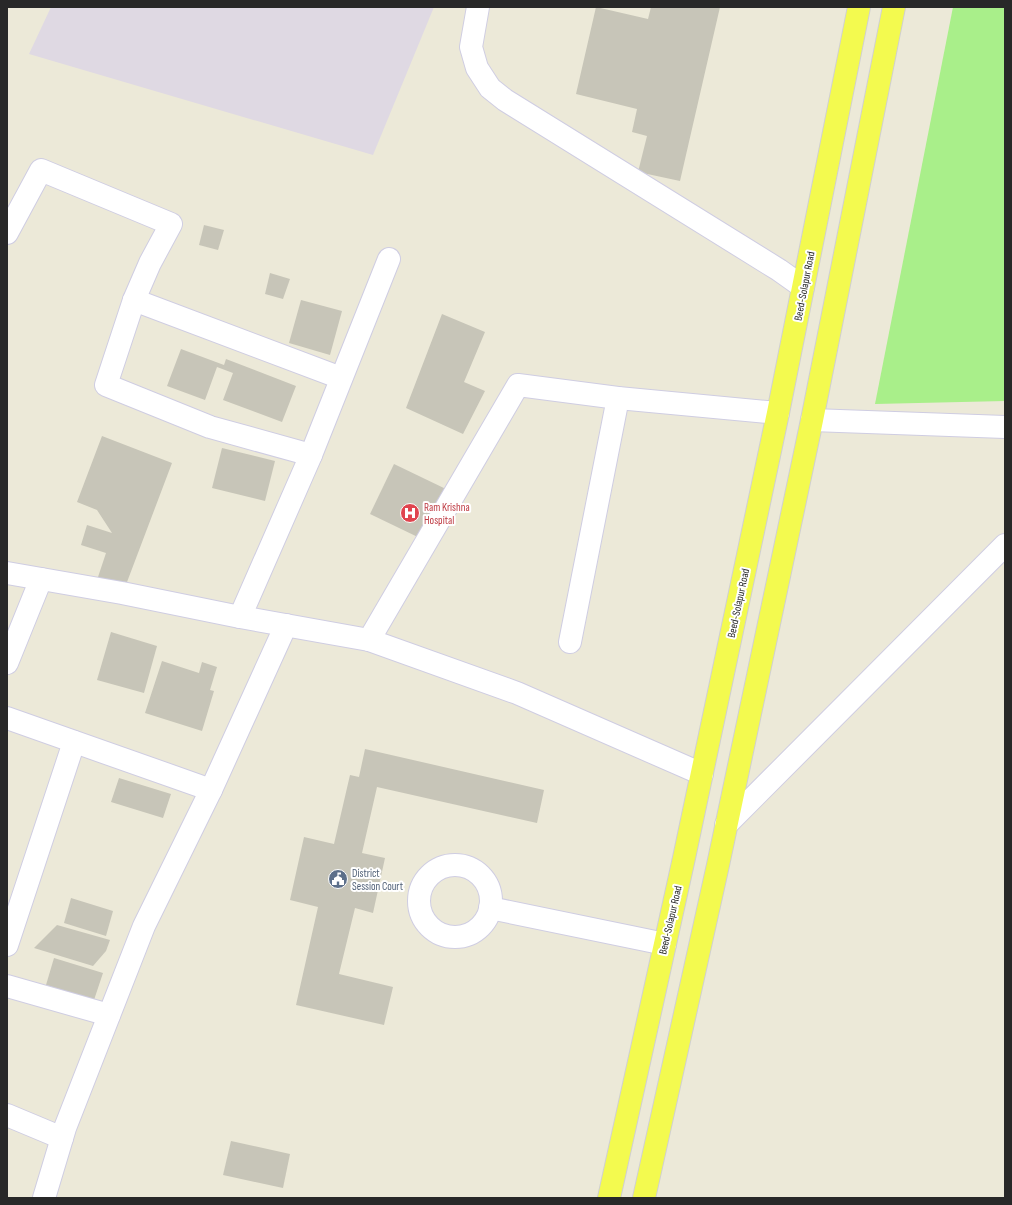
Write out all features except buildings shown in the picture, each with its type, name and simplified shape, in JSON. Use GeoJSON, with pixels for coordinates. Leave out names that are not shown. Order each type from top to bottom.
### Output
{"type":"FeatureCollection","features":[{"type":"Feature","properties":{"kind":"main road","name":"Beed-Solapur Road"},"geometry":{"type":"LineString","coordinates":[[609,1198],[702,774],[778,413],[859,7]]}},
{"type":"Feature","properties":{"kind":"main road"},"geometry":{"type":"LineString","coordinates":[[644,1198],[726,825],[812,420],[894,7]]}},
{"type":"Feature","properties":{"kind":"street"},"geometry":{"type":"LineString","coordinates":[[478,7],[471,47],[477,68],[490,88],[505,100],[779,270],[803,287]]}},
{"type":"Feature","properties":{"kind":"street"},"geometry":{"type":"LineString","coordinates":[[7,233],[41,170],[171,224],[150,263],[134,300],[106,385],[210,427],[311,456]]}},
{"type":"Feature","properties":{"kind":"street"},"geometry":{"type":"LineString","coordinates":[[240,617],[311,456],[389,258]]}},
{"type":"Feature","properties":{"kind":"street"},"geometry":{"type":"LineString","coordinates":[[134,300],[341,378]]}},
{"type":"Feature","properties":{"kind":"street"},"geometry":{"type":"LineString","coordinates":[[369,640],[518,385],[618,398],[778,413]]}},
{"type":"Feature","properties":{"kind":"street"},"geometry":{"type":"LineString","coordinates":[[570,642],[618,398]]}},
{"type":"Feature","properties":{"kind":"street"},"geometry":{"type":"LineString","coordinates":[[812,420],[1005,427]]}},
{"type":"Feature","properties":{"kind":"street"},"geometry":{"type":"LineString","coordinates":[[726,825],[1005,545]]}},
{"type":"Feature","properties":{"kind":"street"},"geometry":{"type":"LineString","coordinates":[[7,572],[129,594],[240,617],[369,640],[517,693],[702,774]]}},
{"type":"Feature","properties":{"kind":"street"},"geometry":{"type":"LineString","coordinates":[[7,663],[41,579]]}},
{"type":"Feature","properties":{"kind":"street"},"geometry":{"type":"LineString","coordinates":[[44,1198],[65,1128],[144,926],[211,790],[286,625]]}},
{"type":"Feature","properties":{"kind":"street"},"geometry":{"type":"LineString","coordinates":[[7,718],[211,790]]}},
{"type":"Feature","properties":{"kind":"street"},"geometry":{"type":"LineString","coordinates":[[7,945],[74,742]]}},
{"type":"Feature","properties":{"kind":"street"},"geometry":{"type":"LineString","coordinates":[[490,908],[665,944]]}},
{"type":"Feature","properties":{"kind":"street"},"geometry":{"type":"LineString","coordinates":[[7,986],[109,1015]]}},
{"type":"Feature","properties":{"kind":"street"},"geometry":{"type":"LineString","coordinates":[[7,1115],[62,1138]]}},
{"type":"Feature","properties":{"kind":"shaded area"},"geometry":{"type":"Polygon","coordinates":[[[51,7],[434,7],[373,155],[29,54],[51,7]]]}},
{"type":"Feature","properties":{"kind":"green space"},"geometry":{"type":"Polygon","coordinates":[[[953,7],[1005,7],[1005,401],[875,404],[953,7]]]}},
{"type":"Feature","properties":{"kind":"place","name":"Ram Krishna Hospital"},"geometry":{"type":"Point","coordinates":[410,513]}},
{"type":"Feature","properties":{"kind":"place","name":"District Session Court"},"geometry":{"type":"Point","coordinates":[338,879]}}]}
